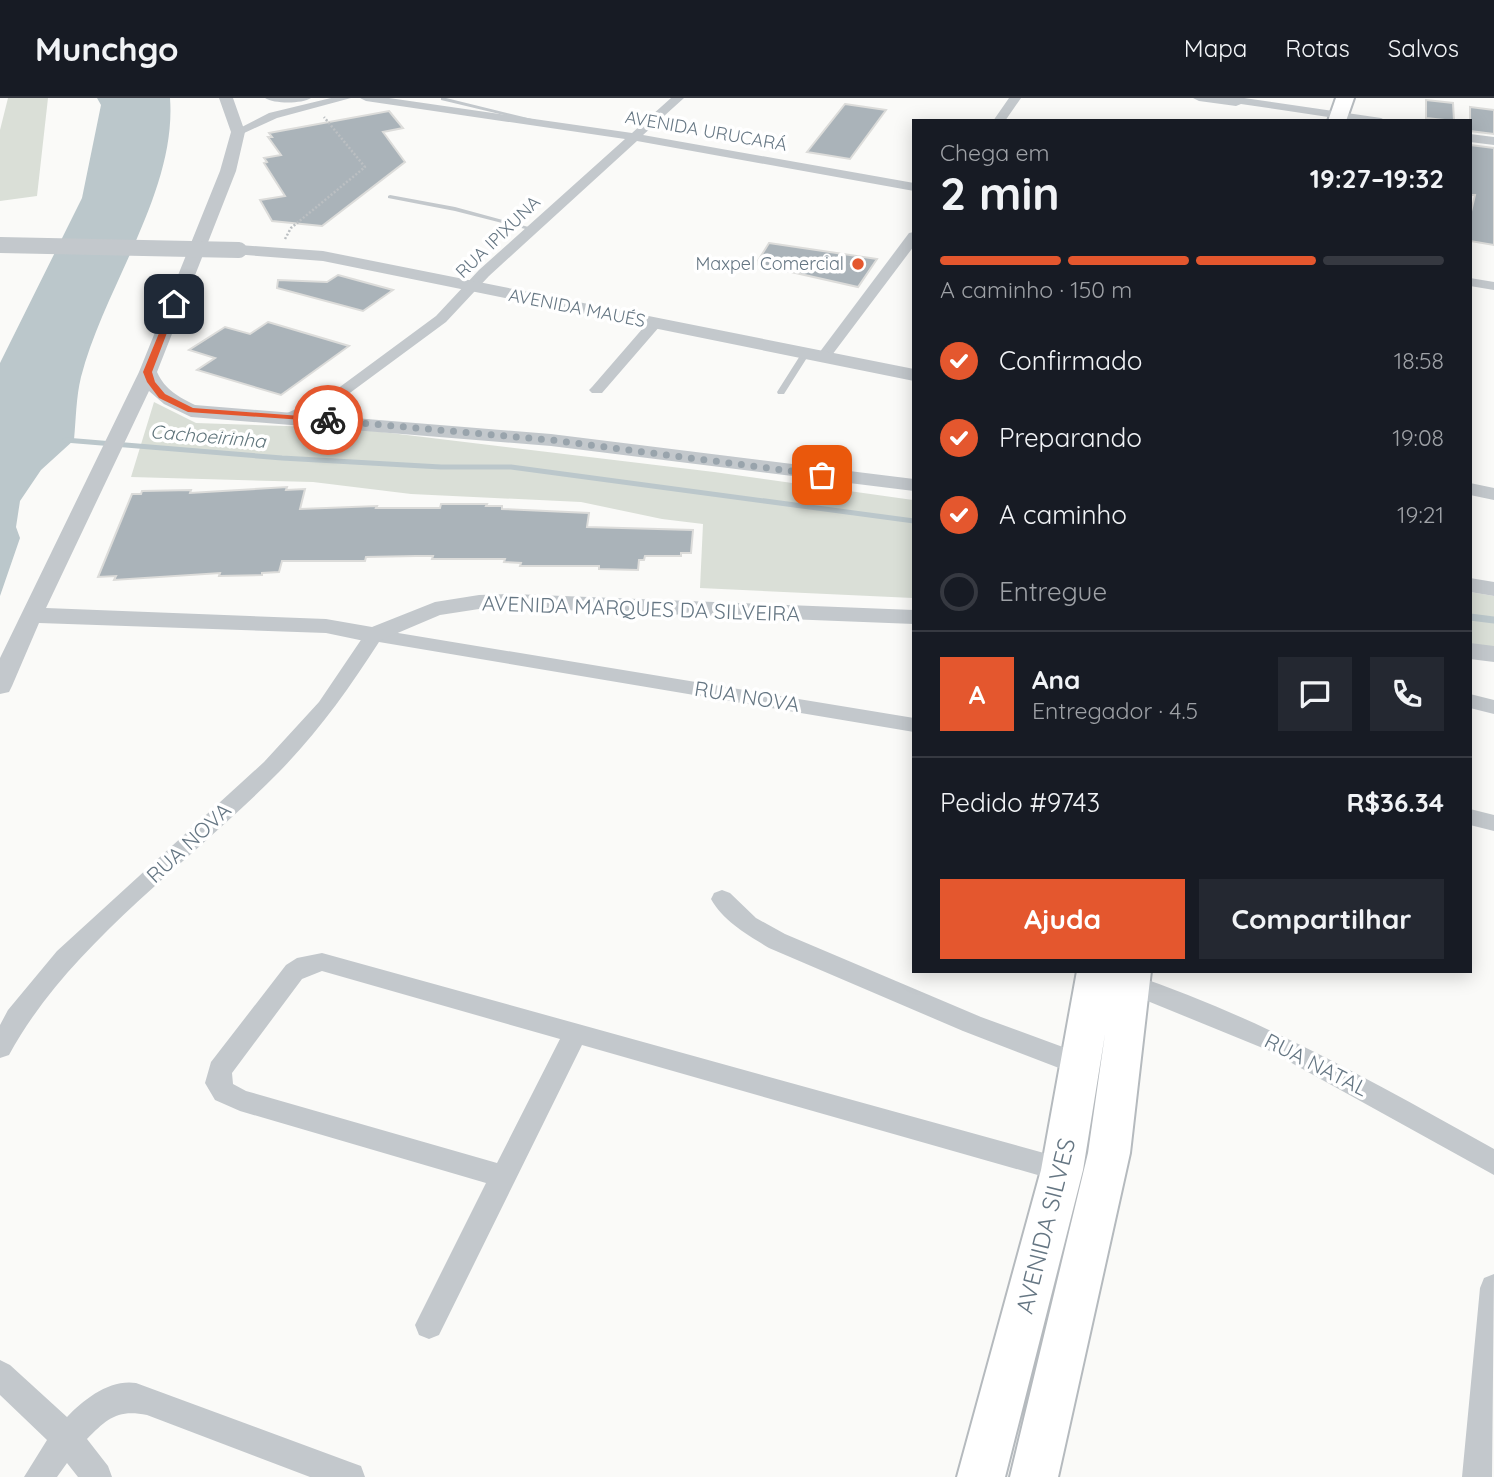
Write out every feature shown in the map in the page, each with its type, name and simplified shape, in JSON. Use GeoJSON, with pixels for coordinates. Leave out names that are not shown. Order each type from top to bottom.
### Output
{"type":"FeatureCollection","features":[{"type":"Feature","properties":{"kind":"main road"},"geometry":{"type":"LineString","coordinates":[[1348,116],[1367,98]]}},
{"type":"Feature","properties":{"kind":"main road","name":"AVENIDA SILVES"},"geometry":{"type":"LineString","coordinates":[[981,1477],[1062,1170],[1081,1065],[1120,976]]}},
{"type":"Feature","properties":{"kind":"main road","name":"AVENIDA SILVES"},"geometry":{"type":"LineString","coordinates":[[1034,1477],[1054,1403],[1109,1153],[1120,976]]}},
{"type":"Feature","properties":{"kind":"street"},"geometry":{"type":"LineString","coordinates":[[0,686],[31,615],[148,372],[228,171],[238,132],[226,98]]}},
{"type":"Feature","properties":{"kind":"street"},"geometry":{"type":"LineString","coordinates":[[271,98],[311,101],[345,98]]}},
{"type":"Feature","properties":{"kind":"street","name":"RUA IPIXUNA"},"geometry":{"type":"LineString","coordinates":[[291,417],[338,395],[441,319],[533,229],[678,98]]}},
{"type":"Feature","properties":{"kind":"street"},"geometry":{"type":"LineString","coordinates":[[1000,119],[1015,98]]}},
{"type":"Feature","properties":{"kind":"street"},"geometry":{"type":"LineString","coordinates":[[1199,98],[1348,116]]}},
{"type":"Feature","properties":{"kind":"street"},"geometry":{"type":"LineString","coordinates":[[1222,98],[1368,119]]}},
{"type":"Feature","properties":{"kind":"street"},"geometry":{"type":"LineString","coordinates":[[238,132],[311,101]]}},
{"type":"Feature","properties":{"kind":"street"},"geometry":{"type":"LineString","coordinates":[[311,101],[329,115]]}},
{"type":"Feature","properties":{"kind":"street","name":"AVENIDA URUCARÁ"},"geometry":{"type":"LineString","coordinates":[[364,105],[633,137],[912,187]]}},
{"type":"Feature","properties":{"kind":"street"},"geometry":{"type":"LineString","coordinates":[[282,124],[329,115]]}},
{"type":"Feature","properties":{"kind":"street"},"geometry":{"type":"LineString","coordinates":[[1472,136],[1494,139]]}},
{"type":"Feature","properties":{"kind":"street"},"geometry":{"type":"LineString","coordinates":[[815,355],[912,238]]}},
{"type":"Feature","properties":{"kind":"street","name":"AVENIDA MAUÉS"},"geometry":{"type":"LineString","coordinates":[[0,245],[239,250],[323,256],[912,375]]}},
{"type":"Feature","properties":{"kind":"street"},"geometry":{"type":"LineString","coordinates":[[1472,282],[1494,286]]}},
{"type":"Feature","properties":{"kind":"street"},"geometry":{"type":"LineString","coordinates":[[597,390],[655,323]]}},
{"type":"Feature","properties":{"kind":"street"},"geometry":{"type":"LineString","coordinates":[[148,372],[151,382],[162,396],[191,411],[551,440],[912,485]]}},
{"type":"Feature","properties":{"kind":"street"},"geometry":{"type":"LineString","coordinates":[[338,395],[341,421]]}},
{"type":"Feature","properties":{"kind":"street"},"geometry":{"type":"LineString","coordinates":[[1472,489],[1494,494]]}},
{"type":"Feature","properties":{"kind":"street"},"geometry":{"type":"LineString","coordinates":[[1472,585],[1494,589]]}},
{"type":"Feature","properties":{"kind":"street","name":"AVENIDA MARQUES DA SILVEIRA"},"geometry":{"type":"LineString","coordinates":[[374,635],[435,609],[479,602],[513,601],[912,617]]}},
{"type":"Feature","properties":{"kind":"street","name":"RUA NOVA"},"geometry":{"type":"LineString","coordinates":[[31,615],[326,626],[912,724]]}},
{"type":"Feature","properties":{"kind":"street","name":"RUA NOVA"},"geometry":{"type":"LineString","coordinates":[[0,1048],[17,1017],[65,958],[299,737],[326,707],[374,635]]}},
{"type":"Feature","properties":{"kind":"street"},"geometry":{"type":"LineString","coordinates":[[1472,650],[1494,654]]}},
{"type":"Feature","properties":{"kind":"street"},"geometry":{"type":"LineString","coordinates":[[1472,702],[1494,707]]}},
{"type":"Feature","properties":{"kind":"street"},"geometry":{"type":"LineString","coordinates":[[1472,818],[1494,823]]}},
{"type":"Feature","properties":{"kind":"street"},"geometry":{"type":"LineString","coordinates":[[722,899],[748,924],[777,941],[972,1024],[1081,1065]]}},
{"type":"Feature","properties":{"kind":"street"},"geometry":{"type":"LineString","coordinates":[[502,1176],[240,1100],[224,1092],[218,1083],[220,1070],[294,972],[315,962],[1062,1170]]}},
{"type":"Feature","properties":{"kind":"street","name":"RUA NATAL"},"geometry":{"type":"LineString","coordinates":[[1120,976],[1280,1045],[1494,1163]]}},
{"type":"Feature","properties":{"kind":"street"},"geometry":{"type":"LineString","coordinates":[[429,1325],[575,1035]]}},
{"type":"Feature","properties":{"kind":"street"},"geometry":{"type":"LineString","coordinates":[[1477,1477],[1494,1289]]}},
{"type":"Feature","properties":{"kind":"street"},"geometry":{"type":"LineString","coordinates":[[0,1375],[66,1437],[97,1477]]}},
{"type":"Feature","properties":{"kind":"street"},"geometry":{"type":"LineString","coordinates":[[39,1477],[66,1437],[107,1405],[125,1397],[147,1400],[350,1477]]}},
{"type":"Feature","properties":{"kind":"lane"},"geometry":{"type":"LineString","coordinates":[[443,99],[563,127]]}},
{"type":"Feature","properties":{"kind":"lane"},"geometry":{"type":"LineString","coordinates":[[390,197],[533,229]]}},
{"type":"Feature","properties":{"kind":"lane"},"geometry":{"type":"LineString","coordinates":[[780,392],[815,355]]}},
{"type":"Feature","properties":{"kind":"path"},"geometry":{"type":"LineString","coordinates":[[277,252],[291,228],[365,167],[329,115]]}},
{"type":"Feature","properties":{"kind":"shaded area"},"geometry":{"type":"Polygon","coordinates":[[[8,98],[48,98],[37,196],[0,201],[0,130],[8,98]]]}},
{"type":"Feature","properties":{"kind":"shaded area"},"geometry":{"type":"Polygon","coordinates":[[[97,98],[170,98],[169,133],[162,169],[137,239],[92,343],[79,385],[74,440],[41,470],[20,501],[16,527],[20,538],[0,596],[0,363],[82,198],[101,105],[97,98]]]}},
{"type":"Feature","properties":{"kind":"shaded area"},"geometry":{"type":"Polygon","coordinates":[[[154,402],[196,423],[349,428],[714,472],[912,500],[912,598],[700,588],[703,524],[662,519],[581,502],[411,494],[313,482],[131,477],[154,402]]]}},
{"type":"Feature","properties":{"kind":"shaded area"},"geometry":{"type":"Polygon","coordinates":[[[1472,592],[1494,596],[1494,647],[1472,644],[1472,592]]]}},
{"type":"Feature","properties":{"kind":"building"},"geometry":{"type":"Polygon","coordinates":[[[1426,100],[1453,103],[1454,119],[1426,118],[1426,100]]]}},
{"type":"Feature","properties":{"kind":"building"},"geometry":{"type":"Polygon","coordinates":[[[845,104],[886,110],[850,159],[807,152],[845,104]]]}},
{"type":"Feature","properties":{"kind":"building"},"geometry":{"type":"Polygon","coordinates":[[[1470,107],[1494,110],[1494,134],[1472,131],[1470,107]]]}},
{"type":"Feature","properties":{"kind":"building"},"geometry":{"type":"Polygon","coordinates":[[[389,111],[403,128],[383,132],[405,162],[322,226],[272,221],[260,200],[285,196],[264,163],[267,162],[264,158],[281,155],[268,137],[272,137],[269,133],[389,111]]]}},
{"type":"Feature","properties":{"kind":"building"},"geometry":{"type":"Polygon","coordinates":[[[1472,145],[1494,148],[1494,245],[1472,241],[1472,208],[1475,195],[1472,195],[1472,145]]]}},
{"type":"Feature","properties":{"kind":"building"},"geometry":{"type":"Polygon","coordinates":[[[769,243],[877,259],[858,287],[756,264],[769,243]]]}},
{"type":"Feature","properties":{"kind":"building"},"geometry":{"type":"Polygon","coordinates":[[[338,275],[393,290],[363,311],[277,288],[278,280],[327,282],[338,275]]]}},
{"type":"Feature","properties":{"kind":"building"},"geometry":{"type":"Polygon","coordinates":[[[268,322],[349,346],[281,395],[197,370],[215,358],[189,350],[225,327],[250,334],[268,322]]]}},
{"type":"Feature","properties":{"kind":"building"},"geometry":{"type":"Polygon","coordinates":[[[287,487],[286,490],[305,489],[300,509],[377,506],[376,508],[440,508],[441,504],[487,504],[486,506],[502,506],[502,509],[589,513],[587,527],[693,530],[691,553],[681,553],[681,556],[645,556],[644,560],[639,560],[638,570],[599,569],[599,566],[520,566],[521,563],[504,562],[505,559],[432,559],[433,556],[416,556],[366,557],[365,561],[282,561],[279,572],[262,575],[219,576],[220,573],[114,580],[116,576],[98,577],[132,494],[141,494],[142,491],[191,490],[190,493],[287,487]]]}},
{"type":"Feature","properties":{"kind":"waterway","name":"Cachoeirinha"},"geometry":{"type":"LineString","coordinates":[[65,440],[282,458],[441,467],[511,467],[912,521]]}},
{"type":"Feature","properties":{"kind":"waterway","name":"Cachoeirinha"},"geometry":{"type":"LineString","coordinates":[[1472,617],[1494,620]]}},
{"type":"Feature","properties":{"kind":"way so far"},"geometry":{"type":"LineString","coordinates":[[328,420],[551,440],[822,475]]}},
{"type":"Feature","properties":{"kind":"place","name":"Maxpel Comercial"},"geometry":{"type":"Point","coordinates":[858,264]}},
{"type":"Feature","properties":{"kind":"route"},"geometry":{"type":"LineString","coordinates":[[174,304],[148,372],[151,382],[162,396],[191,411],[328,420]]}}]}
